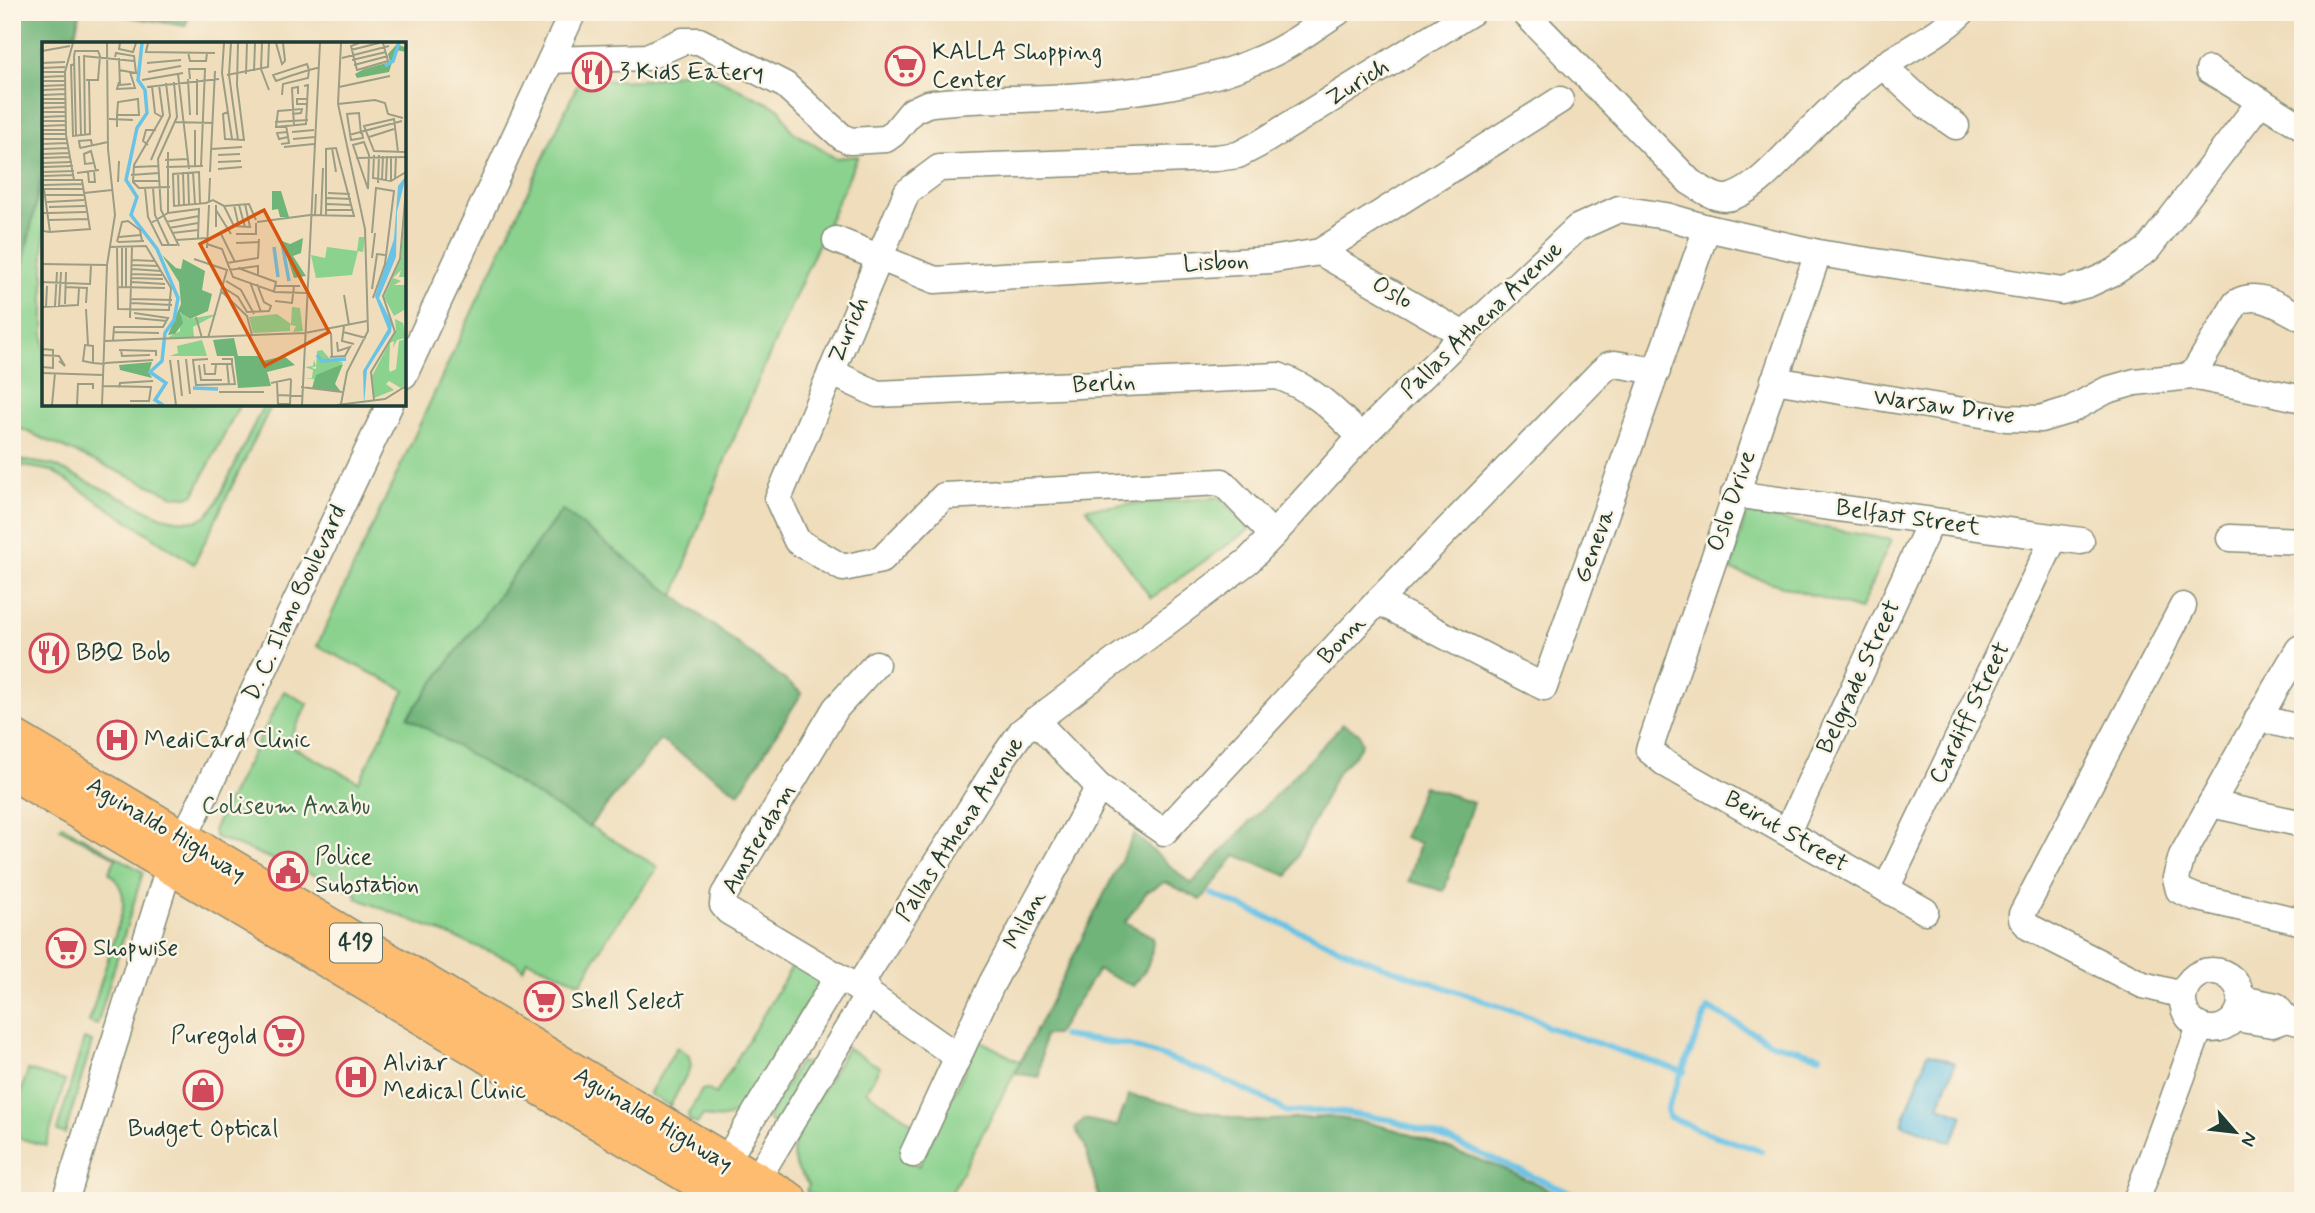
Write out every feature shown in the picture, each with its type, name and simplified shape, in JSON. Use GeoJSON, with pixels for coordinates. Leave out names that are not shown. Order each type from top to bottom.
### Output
{"type":"FeatureCollection","features":[{"type":"Feature","properties":{"kind":"highway","name":"Aguinaldo Highway"},"geometry":{"type":"LineString","coordinates":[[12,738],[177,852],[734,1186],[789,1201]]}},
{"type":"Feature","properties":{"kind":"highway","name":"Aguinaldo Highway"},"geometry":{"type":"LineString","coordinates":[[12,770],[177,852]]}},
{"type":"Feature","properties":{"kind":"street"},"geometry":{"type":"LineString","coordinates":[[406,371],[573,12]]}},
{"type":"Feature","properties":{"kind":"street"},"geometry":{"type":"LineString","coordinates":[[551,60],[647,57],[683,41],[699,41],[785,85],[842,137],[855,142],[889,137],[912,111],[926,104],[1144,91],[1181,83],[1263,58],[1338,12]]}},
{"type":"Feature","properties":{"kind":"street","name":"Zurich"},"geometry":{"type":"LineString","coordinates":[[1273,535],[1222,482],[944,496],[881,560],[843,568],[797,541],[778,499],[907,192],[939,168],[1238,155],[1472,12]]}},
{"type":"Feature","properties":{"kind":"street"},"geometry":{"type":"LineString","coordinates":[[1524,12],[1690,182],[1723,199],[1733,197],[1765,174],[1813,126],[1882,66],[1949,26],[1962,12]]}},
{"type":"Feature","properties":{"kind":"street"},"geometry":{"type":"LineString","coordinates":[[1882,66],[1919,99],[1956,126]]}},
{"type":"Feature","properties":{"kind":"street"},"geometry":{"type":"LineString","coordinates":[[2209,70],[2303,127]]}},
{"type":"Feature","properties":{"kind":"street","name":"Lisbon"},"geometry":{"type":"LineString","coordinates":[[836,240],[934,280],[1270,260],[1320,252],[1560,100]]}},
{"type":"Feature","properties":{"kind":"street","name":"Pallas Athena Avenue"},"geometry":{"type":"LineString","coordinates":[[734,1186],[866,986],[1011,746],[1035,720],[1248,561],[1361,437],[1577,228],[1619,209],[1666,216],[1818,253],[2062,290],[2088,284],[2114,272],[2147,250],[2261,101]]}},
{"type":"Feature","properties":{"kind":"street","name":"Geneva"},"geometry":{"type":"LineString","coordinates":[[1378,601],[1544,687],[1707,228]]}},
{"type":"Feature","properties":{"kind":"street","name":"Oslo"},"geometry":{"type":"LineString","coordinates":[[1320,252],[1464,335]]}},
{"type":"Feature","properties":{"kind":"street","name":"Oslo Drive"},"geometry":{"type":"LineString","coordinates":[[1649,750],[1818,253]]}},
{"type":"Feature","properties":{"kind":"street"},"geometry":{"type":"LineString","coordinates":[[2192,376],[2236,303],[2243,299],[2265,299],[2303,318]]}},
{"type":"Feature","properties":{"kind":"street","name":"Bonn"},"geometry":{"type":"LineString","coordinates":[[1035,720],[1099,787],[1164,832],[1378,601],[1609,365],[1657,371]]}},
{"type":"Feature","properties":{"kind":"street","name":"Berlin"},"geometry":{"type":"LineString","coordinates":[[831,372],[877,394],[1278,376],[1300,384],[1322,398],[1361,437]]}},
{"type":"Feature","properties":{"kind":"street","name":"Warsaw Drive"},"geometry":{"type":"LineString","coordinates":[[1774,380],[2006,418],[2040,419],[2070,410],[2107,390],[2135,382],[2192,376],[2303,399]]}},
{"type":"Feature","properties":{"kind":"street","name":"D. C. Ilano Boulevard"},"geometry":{"type":"LineString","coordinates":[[65,1201],[177,852],[389,406]]}},
{"type":"Feature","properties":{"kind":"street","name":"Belfast Street"},"geometry":{"type":"LineString","coordinates":[[1734,494],[2081,541]]}},
{"type":"Feature","properties":{"kind":"street","name":"Belgrade Street"},"geometry":{"type":"LineString","coordinates":[[1787,832],[1931,521]]}},
{"type":"Feature","properties":{"kind":"street","name":"Cardiff Street"},"geometry":{"type":"LineString","coordinates":[[1886,889],[2054,538]]}},
{"type":"Feature","properties":{"kind":"street"},"geometry":{"type":"LineString","coordinates":[[2230,538],[2303,541]]}},
{"type":"Feature","properties":{"kind":"street"},"geometry":{"type":"LineString","coordinates":[[2183,606],[2022,914],[2022,919],[2029,927],[2134,981],[2153,989],[2183,995]]}},
{"type":"Feature","properties":{"kind":"street"},"geometry":{"type":"LineString","coordinates":[[2303,647],[2258,719],[2182,856],[2176,878],[2179,890],[2195,897],[2303,922]]}},
{"type":"Feature","properties":{"kind":"street","name":"Amsterdam"},"geometry":{"type":"LineString","coordinates":[[838,977],[728,911],[723,900],[836,708],[876,664]]}},
{"type":"Feature","properties":{"kind":"street"},"geometry":{"type":"LineString","coordinates":[[2258,719],[2303,729]]}},
{"type":"Feature","properties":{"kind":"street","name":"Beirut Street"},"geometry":{"type":"LineString","coordinates":[[1649,750],[1666,764],[1925,911]]}},
{"type":"Feature","properties":{"kind":"street","name":"Milan"},"geometry":{"type":"LineString","coordinates":[[914,1153],[1015,939],[1099,787]]}},
{"type":"Feature","properties":{"kind":"street"},"geometry":{"type":"LineString","coordinates":[[2211,804],[2303,824]]}},
{"type":"Feature","properties":{"kind":"street"},"geometry":{"type":"LineString","coordinates":[[2203,972],[2223,973],[2237,986],[2238,1008],[2225,1026],[2213,1029],[2200,1027],[2186,1014],[2183,995],[2193,978],[2203,972]]}},
{"type":"Feature","properties":{"kind":"street"},"geometry":{"type":"LineString","coordinates":[[734,1186],[838,977],[866,986],[958,1057]]}},
{"type":"Feature","properties":{"kind":"street"},"geometry":{"type":"LineString","coordinates":[[2238,1008],[2272,1024],[2294,1021]]}},
{"type":"Feature","properties":{"kind":"street"},"geometry":{"type":"LineString","coordinates":[[2136,1201],[2200,1027]]}},
{"type":"Feature","properties":{"kind":"green space"},"geometry":{"type":"Polygon","coordinates":[[[12,12],[80,12],[73,42],[42,42],[42,174],[12,317],[12,12]]]}},
{"type":"Feature","properties":{"kind":"green space"},"geometry":{"type":"Polygon","coordinates":[[[101,12],[191,12],[185,26],[101,12]]]}},
{"type":"Feature","properties":{"kind":"green space","name":"Coliseum Anabu"},"geometry":{"type":"Polygon","coordinates":[[[696,68],[780,109],[791,130],[835,158],[858,156],[737,430],[674,597],[562,510],[408,717],[658,867],[606,939],[581,983],[527,960],[523,969],[516,962],[356,898],[358,894],[314,875],[215,837],[213,830],[284,691],[308,704],[287,744],[359,782],[405,690],[317,646],[580,79],[652,79],[696,68]]]}},
{"type":"Feature","properties":{"kind":"green space"},"geometry":{"type":"Polygon","coordinates":[[[40,182],[42,406],[239,406],[194,494],[187,497],[174,496],[12,425],[12,317],[40,182]]]}},
{"type":"Feature","properties":{"kind":"green space"},"geometry":{"type":"Polygon","coordinates":[[[263,406],[271,406],[194,564],[52,471],[12,464],[12,459],[53,465],[162,517],[196,521],[208,514],[216,504],[263,406]]]}},
{"type":"Feature","properties":{"kind":"green space"},"geometry":{"type":"Polygon","coordinates":[[[1218,497],[1250,529],[1151,598],[1086,508],[1218,497]]]}},
{"type":"Feature","properties":{"kind":"green space"},"geometry":{"type":"Polygon","coordinates":[[[562,510],[802,693],[739,793],[660,740],[589,827],[408,717],[562,510]]]}},
{"type":"Feature","properties":{"kind":"green space"},"geometry":{"type":"Polygon","coordinates":[[[1746,513],[1891,540],[1860,610],[1731,570],[1746,513]]]}},
{"type":"Feature","properties":{"kind":"green space"},"geometry":{"type":"Polygon","coordinates":[[[1343,724],[1359,733],[1362,743],[1337,773],[1288,876],[1236,855],[1201,900],[1165,882],[1147,892],[1125,922],[1153,937],[1152,952],[1142,974],[1133,986],[1098,970],[1056,1035],[1044,1035],[1039,1077],[1015,1073],[1134,834],[1191,884],[1343,724]]]}},
{"type":"Feature","properties":{"kind":"green space"},"geometry":{"type":"Polygon","coordinates":[[[1423,786],[1473,802],[1444,891],[1409,881],[1420,843],[1404,837],[1423,786]]]}},
{"type":"Feature","properties":{"kind":"green space"},"geometry":{"type":"Polygon","coordinates":[[[62,825],[143,872],[97,1025],[89,1022],[122,912],[123,895],[117,881],[109,872],[116,858],[60,828],[62,825]]]}},
{"type":"Feature","properties":{"kind":"green space"},"geometry":{"type":"Polygon","coordinates":[[[794,963],[820,981],[744,1108],[725,1118],[703,1115],[697,1124],[689,1120],[688,1114],[702,1090],[707,1089],[716,1094],[794,963]]]}},
{"type":"Feature","properties":{"kind":"green space"},"geometry":{"type":"Polygon","coordinates":[[[84,1039],[92,1042],[65,1134],[57,1131],[84,1039]]]}},
{"type":"Feature","properties":{"kind":"green space"},"geometry":{"type":"Polygon","coordinates":[[[979,1040],[1020,1062],[947,1201],[824,1201],[806,1191],[809,1185],[794,1161],[795,1142],[847,1048],[880,1067],[866,1091],[917,1126],[902,1158],[919,1166],[979,1040]]]}},
{"type":"Feature","properties":{"kind":"green space"},"geometry":{"type":"Polygon","coordinates":[[[677,1047],[689,1056],[691,1066],[670,1106],[649,1094],[677,1047]]]}},
{"type":"Feature","properties":{"kind":"green space"},"geometry":{"type":"Polygon","coordinates":[[[802,1062],[809,1066],[810,1070],[778,1123],[771,1123],[767,1117],[802,1062]]]}},
{"type":"Feature","properties":{"kind":"green space"},"geometry":{"type":"Polygon","coordinates":[[[28,1070],[65,1081],[46,1146],[12,1136],[12,1122],[28,1070]]]}},
{"type":"Feature","properties":{"kind":"green space"},"geometry":{"type":"Polygon","coordinates":[[[1129,1095],[1249,1121],[1330,1117],[1365,1122],[1400,1131],[1499,1167],[1575,1201],[1087,1201],[1099,1198],[1085,1145],[1075,1129],[1084,1119],[1117,1126],[1129,1095]]]}},
{"type":"Feature","properties":{"kind":"water"},"geometry":{"type":"Polygon","coordinates":[[[1928,1053],[1955,1063],[1939,1106],[1963,1115],[1952,1142],[1902,1124],[1928,1053]]]}},
{"type":"Feature","properties":{"kind":"waterway"},"geometry":{"type":"LineString","coordinates":[[1212,894],[1380,965],[1536,1019],[1548,1027],[1684,1072]]}},
{"type":"Feature","properties":{"kind":"waterway"},"geometry":{"type":"LineString","coordinates":[[1761,1151],[1669,1117],[1667,1109],[1708,1008],[1772,1043],[1820,1056]]}},
{"type":"Feature","properties":{"kind":"waterway"},"geometry":{"type":"LineString","coordinates":[[1063,1036],[1127,1045],[1162,1056],[1213,1075],[1287,1112],[1331,1111],[1392,1120],[1451,1141],[1589,1201]]}},
{"type":"Feature","properties":{"kind":"place","name":"KALLA Shopping Center"},"geometry":{"type":"Point","coordinates":[905,66]}},
{"type":"Feature","properties":{"kind":"place","name":"3 Kids Eatery"},"geometry":{"type":"Point","coordinates":[592,72]}},
{"type":"Feature","properties":{"kind":"place","name":"BBQ Bob"},"geometry":{"type":"Point","coordinates":[49,653]}},
{"type":"Feature","properties":{"kind":"place","name":"MediCard Clinic"},"geometry":{"type":"Point","coordinates":[117,740]}},
{"type":"Feature","properties":{"kind":"place","name":"Police Substation"},"geometry":{"type":"Point","coordinates":[288,871]}},
{"type":"Feature","properties":{"kind":"place","name":"Shopwise"},"geometry":{"type":"Point","coordinates":[66,948]}},
{"type":"Feature","properties":{"kind":"place","name":"Shell Select"},"geometry":{"type":"Point","coordinates":[544,1001]}},
{"type":"Feature","properties":{"kind":"place","name":"Puregold"},"geometry":{"type":"Point","coordinates":[284,1036]}},
{"type":"Feature","properties":{"kind":"place","name":"Alviar Medical Clinic"},"geometry":{"type":"Point","coordinates":[356,1077]}},
{"type":"Feature","properties":{"kind":"place","name":"Budget Optical"},"geometry":{"type":"Point","coordinates":[203,1090]}}]}
